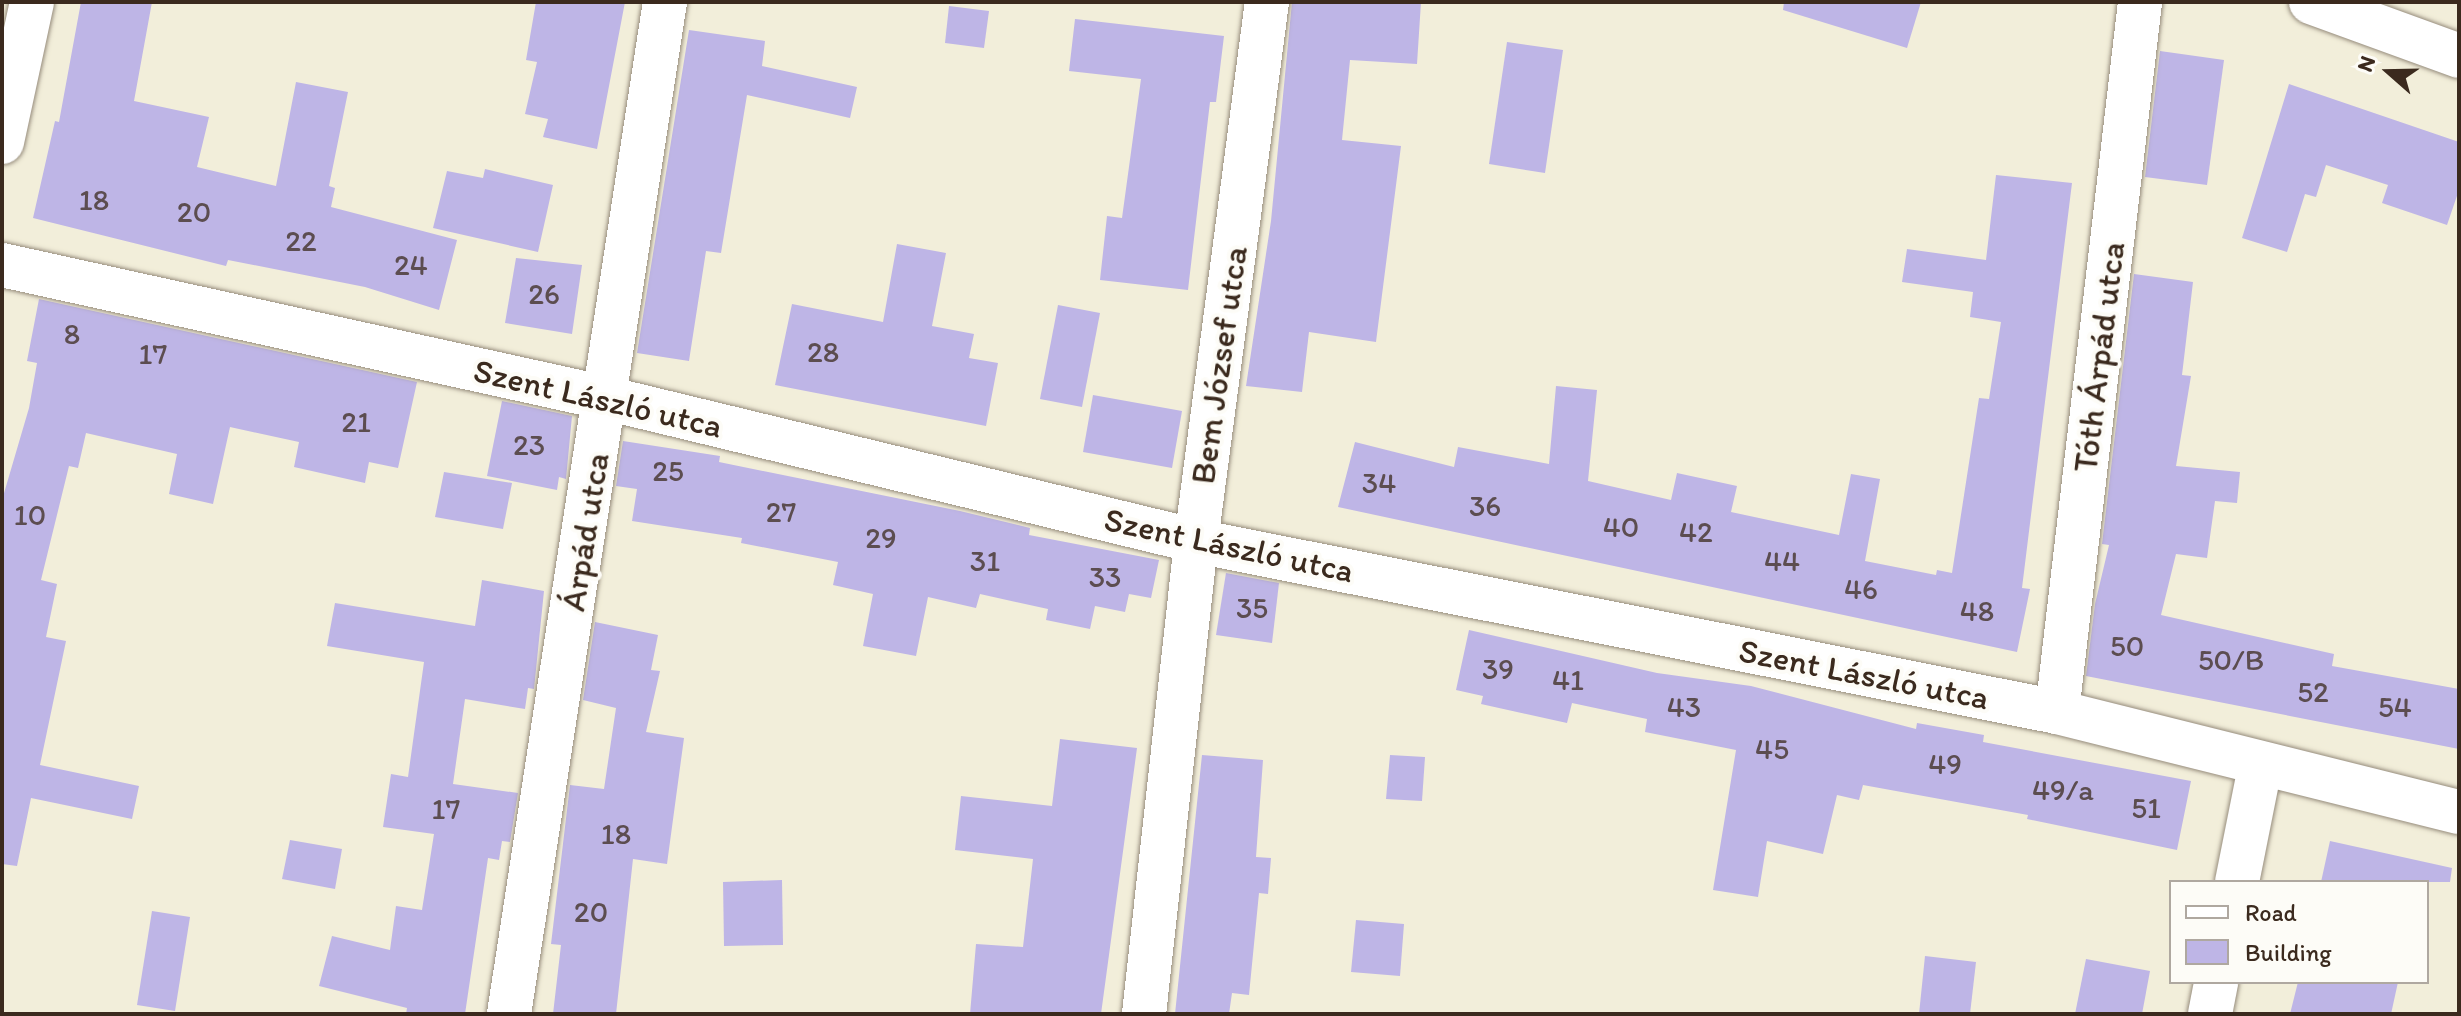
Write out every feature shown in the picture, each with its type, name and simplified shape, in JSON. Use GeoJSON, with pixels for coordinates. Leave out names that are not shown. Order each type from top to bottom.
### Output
{"type":"FeatureCollection","features":[{"type":"Feature","properties":{"kind":"street"},"geometry":{"type":"LineString","coordinates":[[2,142],[32,2]]}},
{"type":"Feature","properties":{"kind":"street","name":"Árpád utca"},"geometry":{"type":"LineString","coordinates":[[509,1014],[665,2]]}},
{"type":"Feature","properties":{"kind":"street","name":"Bem József utca"},"geometry":{"type":"LineString","coordinates":[[1144,1014],[1196,541],[1267,2]]}},
{"type":"Feature","properties":{"kind":"street","name":"Tóth Árpád utca"},"geometry":{"type":"LineString","coordinates":[[2057,712],[2140,2]]}},
{"type":"Feature","properties":{"kind":"street"},"geometry":{"type":"LineString","coordinates":[[2311,2],[2459,56]]}},
{"type":"Feature","properties":{"kind":"street","name":"Szent László utca"},"geometry":{"type":"LineString","coordinates":[[2,265],[606,398],[1196,541],[2057,712],[2260,767],[2459,812]]}},
{"type":"Feature","properties":{"kind":"street"},"geometry":{"type":"LineString","coordinates":[[2237,880],[2260,767]]}},
{"type":"Feature","properties":{"kind":"street"},"geometry":{"type":"LineString","coordinates":[[2210,1014],[2216,984]]}},
{"type":"Feature","properties":{"kind":"building"},"geometry":{"type":"Polygon","coordinates":[[[81,2],[152,2],[134,101],[209,117],[197,167],[276,186],[296,82],[348,92],[329,186],[335,188],[331,207],[457,240],[439,310],[365,287],[228,260],[226,266],[33,218],[55,121],[59,122],[81,2]]]}},
{"type":"Feature","properties":{"kind":"building"},"geometry":{"type":"Polygon","coordinates":[[[536,2],[625,2],[597,149],[543,137],[548,119],[525,114],[537,62],[526,60],[536,2]]]}},
{"type":"Feature","properties":{"kind":"building"},"geometry":{"type":"Polygon","coordinates":[[[1292,2],[1421,2],[1417,64],[1350,60],[1342,140],[1401,146],[1376,342],[1309,332],[1302,392],[1246,386],[1271,221],[1292,2]]]}},
{"type":"Feature","properties":{"kind":"building"},"geometry":{"type":"Polygon","coordinates":[[[1784,2],[1921,2],[1907,48],[1783,10],[1784,2]]]}},
{"type":"Feature","properties":{"kind":"building"},"geometry":{"type":"Polygon","coordinates":[[[949,6],[989,11],[984,48],[945,43],[949,6]]]}},
{"type":"Feature","properties":{"kind":"building"},"geometry":{"type":"Polygon","coordinates":[[[1075,19],[1224,36],[1216,102],[1210,102],[1188,290],[1100,280],[1107,216],[1122,218],[1141,79],[1069,71],[1075,19]]]}},
{"type":"Feature","properties":{"kind":"building"},"geometry":{"type":"Polygon","coordinates":[[[689,30],[765,41],[762,66],[857,87],[850,118],[747,95],[721,253],[706,251],[689,361],[637,353],[689,30]]]}},
{"type":"Feature","properties":{"kind":"building"},"geometry":{"type":"Polygon","coordinates":[[[1507,42],[1563,50],[1545,173],[1489,164],[1507,42]]]}},
{"type":"Feature","properties":{"kind":"building"},"geometry":{"type":"Polygon","coordinates":[[[2160,51],[2224,60],[2207,185],[2145,177],[2160,51]]]}},
{"type":"Feature","properties":{"kind":"building"},"geometry":{"type":"Polygon","coordinates":[[[2289,84],[2459,142],[2459,190],[2447,225],[2382,203],[2388,185],[2326,165],[2316,197],[2305,194],[2287,252],[2242,238],[2289,84]]]}},
{"type":"Feature","properties":{"kind":"building"},"geometry":{"type":"Polygon","coordinates":[[[485,169],[553,185],[538,252],[433,228],[447,171],[483,178],[485,169]]]}},
{"type":"Feature","properties":{"kind":"building"},"geometry":{"type":"Polygon","coordinates":[[[1996,175],[2072,183],[2022,588],[2030,589],[2017,652],[1338,507],[1355,442],[1454,467],[1458,447],[1549,464],[1556,386],[1597,390],[1588,481],[1671,500],[1677,473],[1737,486],[1731,512],[1839,535],[1851,474],[1880,479],[1865,561],[1936,575],[1937,570],[1952,573],[1979,398],[1989,399],[2001,322],[1970,317],[1973,292],[1902,282],[1907,249],[1986,260],[1996,175]]]}},
{"type":"Feature","properties":{"kind":"building"},"geometry":{"type":"Polygon","coordinates":[[[897,244],[946,253],[932,326],[974,334],[969,358],[998,363],[986,426],[775,385],[792,304],[883,322],[897,244]]]}},
{"type":"Feature","properties":{"kind":"building"},"geometry":{"type":"Polygon","coordinates":[[[516,258],[582,265],[572,334],[505,323],[516,258]]]}},
{"type":"Feature","properties":{"kind":"building"},"geometry":{"type":"Polygon","coordinates":[[[2134,274],[2193,282],[2182,375],[2191,376],[2176,466],[2240,472],[2237,503],[2215,501],[2207,558],[2176,554],[2161,615],[2334,654],[2332,666],[2459,689],[2459,749],[2086,676],[2095,604],[2109,545],[2102,544],[2134,274]]]}},
{"type":"Feature","properties":{"kind":"building"},"geometry":{"type":"Polygon","coordinates":[[[39,299],[417,382],[398,468],[369,462],[365,483],[294,467],[299,442],[230,427],[213,504],[169,494],[177,454],[86,433],[78,468],[69,466],[41,580],[57,584],[46,637],[66,641],[40,765],[139,786],[132,819],[31,798],[17,866],[2,864],[2,500],[29,408],[37,363],[27,361],[39,299]]]}},
{"type":"Feature","properties":{"kind":"building"},"geometry":{"type":"Polygon","coordinates":[[[1058,305],[1100,313],[1082,407],[1040,399],[1058,305]]]}},
{"type":"Feature","properties":{"kind":"building"},"geometry":{"type":"Polygon","coordinates":[[[1093,395],[1182,411],[1172,468],[1083,452],[1093,395]]]}},
{"type":"Feature","properties":{"kind":"building"},"geometry":{"type":"Polygon","coordinates":[[[502,401],[572,416],[566,479],[559,477],[557,490],[487,476],[502,401]]]}},
{"type":"Feature","properties":{"kind":"building"},"geometry":{"type":"Polygon","coordinates":[[[623,441],[720,456],[719,462],[960,511],[1030,528],[1029,535],[1159,560],[1151,598],[1129,594],[1125,612],[1095,606],[1090,629],[1046,620],[1048,609],[980,594],[976,608],[928,597],[916,656],[863,646],[873,594],[833,585],[838,562],[741,543],[742,538],[632,521],[637,489],[616,486],[623,441]]]}},
{"type":"Feature","properties":{"kind":"building"},"geometry":{"type":"Polygon","coordinates":[[[444,472],[512,483],[503,529],[435,517],[444,472]]]}},
{"type":"Feature","properties":{"kind":"building"},"geometry":{"type":"Polygon","coordinates":[[[1226,573],[1279,583],[1272,643],[1216,635],[1226,573]]]}},
{"type":"Feature","properties":{"kind":"building"},"geometry":{"type":"Polygon","coordinates":[[[482,580],[544,591],[534,689],[528,688],[525,709],[465,699],[453,784],[518,793],[510,842],[502,841],[499,860],[488,858],[465,1014],[406,1014],[407,1008],[319,986],[332,936],[390,950],[396,906],[422,910],[434,834],[383,827],[391,774],[408,777],[424,662],[327,646],[335,603],[475,626],[482,580]]]}},
{"type":"Feature","properties":{"kind":"building"},"geometry":{"type":"Polygon","coordinates":[[[595,622],[658,635],[651,670],[660,671],[646,732],[684,738],[667,864],[633,859],[616,1014],[553,1014],[561,945],[551,944],[570,785],[604,789],[616,708],[583,700],[595,622]]]}},
{"type":"Feature","properties":{"kind":"building"},"geometry":{"type":"Polygon","coordinates":[[[1469,630],[1657,673],[1751,686],[1916,729],[1917,723],[1984,735],[1983,742],[2191,781],[2177,850],[2027,819],[2028,815],[1863,785],[1859,800],[1837,795],[1823,854],[1767,841],[1758,897],[1713,890],[1736,750],[1645,732],[1647,719],[1572,703],[1567,723],[1481,704],[1483,696],[1456,690],[1469,630]]]}},
{"type":"Feature","properties":{"kind":"building"},"geometry":{"type":"Polygon","coordinates":[[[1060,739],[1137,748],[1101,1014],[970,1014],[976,944],[1023,947],[1033,859],[955,850],[961,796],[1052,806],[1060,739]]]}},
{"type":"Feature","properties":{"kind":"building"},"geometry":{"type":"Polygon","coordinates":[[[1202,755],[1263,760],[1256,857],[1271,858],[1268,894],[1259,893],[1249,995],[1232,993],[1229,1014],[1175,1014],[1202,755]]]}},
{"type":"Feature","properties":{"kind":"building"},"geometry":{"type":"Polygon","coordinates":[[[1390,755],[1425,757],[1422,801],[1386,799],[1390,755]]]}},
{"type":"Feature","properties":{"kind":"building"},"geometry":{"type":"Polygon","coordinates":[[[290,840],[342,849],[335,889],[282,879],[290,840]]]}},
{"type":"Feature","properties":{"kind":"building"},"geometry":{"type":"Polygon","coordinates":[[[2330,841],[2452,868],[2450,882],[2321,880],[2330,841]]]}},
{"type":"Feature","properties":{"kind":"building"},"geometry":{"type":"Polygon","coordinates":[[[782,880],[783,945],[724,946],[723,882],[782,880]]]}},
{"type":"Feature","properties":{"kind":"building"},"geometry":{"type":"Polygon","coordinates":[[[152,911],[190,917],[175,1011],[137,1005],[152,911]]]}},
{"type":"Feature","properties":{"kind":"building"},"geometry":{"type":"Polygon","coordinates":[[[1356,920],[1404,924],[1400,976],[1351,972],[1356,920]]]}},
{"type":"Feature","properties":{"kind":"building"},"geometry":{"type":"Polygon","coordinates":[[[1925,956],[1976,962],[1970,1014],[1919,1014],[1925,956]]]}},
{"type":"Feature","properties":{"kind":"building"},"geometry":{"type":"Polygon","coordinates":[[[2086,959],[2150,971],[2142,1014],[2075,1014],[2086,959]]]}},
{"type":"Feature","properties":{"kind":"building"},"geometry":{"type":"Polygon","coordinates":[[[2298,984],[2398,984],[2391,1014],[2290,1014],[2298,984]]]}}]}
